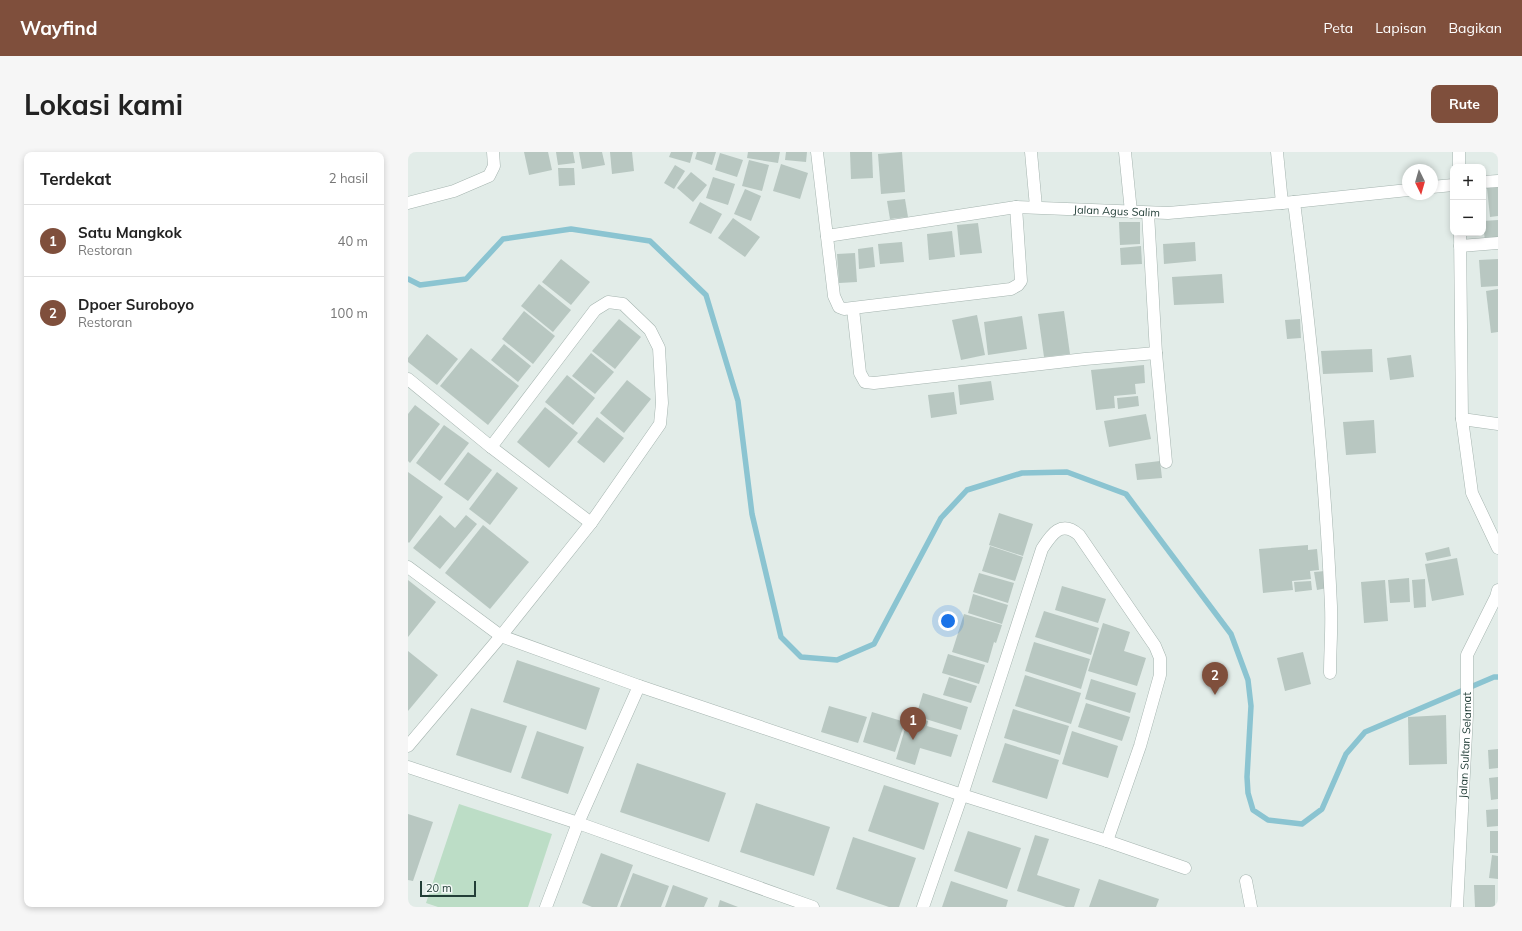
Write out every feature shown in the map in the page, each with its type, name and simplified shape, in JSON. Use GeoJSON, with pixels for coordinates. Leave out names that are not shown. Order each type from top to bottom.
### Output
{"type":"FeatureCollection","features":[{"type":"Feature","properties":{"kind":"street"},"geometry":{"type":"LineString","coordinates":[[408,203],[454,190],[489,176],[494,166],[493,152]]}},
{"type":"Feature","properties":{"kind":"street"},"geometry":{"type":"LineString","coordinates":[[818,152],[834,296],[839,307],[844,309],[1011,290],[1018,285],[1020,281],[1016,207]]}},
{"type":"Feature","properties":{"kind":"street"},"geometry":{"type":"LineString","coordinates":[[1031,152],[1036,207]]}},
{"type":"Feature","properties":{"kind":"street"},"geometry":{"type":"LineString","coordinates":[[1125,152],[1131,212]]}},
{"type":"Feature","properties":{"kind":"street"},"geometry":{"type":"LineString","coordinates":[[1277,152],[1288,202],[1310,334],[1322,464],[1331,607],[1330,673]]}},
{"type":"Feature","properties":{"kind":"street"},"geometry":{"type":"LineString","coordinates":[[1459,152],[1459,164]]}},
{"type":"Feature","properties":{"kind":"street"},"geometry":{"type":"LineString","coordinates":[[1486,182],[1498,181]]}},
{"type":"Feature","properties":{"kind":"street"},"geometry":{"type":"LineString","coordinates":[[1438,186],[1450,185]]}},
{"type":"Feature","properties":{"kind":"street","name":"Jalan Agus Salim"},"geometry":{"type":"LineString","coordinates":[[827,236],[1016,207],[1168,213],[1402,191]]}},
{"type":"Feature","properties":{"kind":"street"},"geometry":{"type":"LineString","coordinates":[[1148,213],[1156,353],[1166,462]]}},
{"type":"Feature","properties":{"kind":"street"},"geometry":{"type":"LineString","coordinates":[[1460,236],[1462,419],[1472,493],[1498,548]]}},
{"type":"Feature","properties":{"kind":"street"},"geometry":{"type":"LineString","coordinates":[[1460,246],[1498,242]]}},
{"type":"Feature","properties":{"kind":"street"},"geometry":{"type":"LineString","coordinates":[[408,746],[502,636],[591,523],[660,424],[662,404],[659,348],[650,330],[623,304],[608,302],[595,310],[491,447]]}},
{"type":"Feature","properties":{"kind":"street"},"geometry":{"type":"LineString","coordinates":[[853,309],[860,373],[865,382],[874,383],[1085,359],[1156,353]]}},
{"type":"Feature","properties":{"kind":"street"},"geometry":{"type":"LineString","coordinates":[[408,379],[491,447],[591,523]]}},
{"type":"Feature","properties":{"kind":"street"},"geometry":{"type":"LineString","coordinates":[[1462,419],[1498,424]]}},
{"type":"Feature","properties":{"kind":"street"},"geometry":{"type":"LineString","coordinates":[[922,907],[962,795],[1042,549],[1052,534],[1065,528],[1073,530],[1078,535],[1155,646],[1160,658],[1160,675],[1140,746],[1107,841]]}},
{"type":"Feature","properties":{"kind":"street"},"geometry":{"type":"LineString","coordinates":[[408,567],[502,636],[639,686],[962,795],[1107,841],[1185,868]]}},
{"type":"Feature","properties":{"kind":"street","name":"Jalan Sultan Selamat"},"geometry":{"type":"LineString","coordinates":[[1457,907],[1467,715],[1467,655],[1496,597],[1498,590]]}},
{"type":"Feature","properties":{"kind":"street"},"geometry":{"type":"LineString","coordinates":[[546,907],[578,823],[639,686]]}},
{"type":"Feature","properties":{"kind":"street"},"geometry":{"type":"LineString","coordinates":[[408,767],[578,823],[813,907]]}},
{"type":"Feature","properties":{"kind":"street"},"geometry":{"type":"LineString","coordinates":[[1246,881],[1251,907]]}},
{"type":"Feature","properties":{"kind":"green space"},"geometry":{"type":"Polygon","coordinates":[[[459,804],[552,834],[528,907],[438,907],[426,903],[459,804]]]}},
{"type":"Feature","properties":{"kind":"building"},"geometry":{"type":"Polygon","coordinates":[[[524,152],[548,152],[552,170],[529,175],[524,152]]]}},
{"type":"Feature","properties":{"kind":"building"},"geometry":{"type":"Polygon","coordinates":[[[556,152],[573,152],[575,163],[558,165],[556,152]]]}},
{"type":"Feature","properties":{"kind":"building"},"geometry":{"type":"Polygon","coordinates":[[[579,152],[602,152],[605,165],[582,169],[579,152]]]}},
{"type":"Feature","properties":{"kind":"building"},"geometry":{"type":"Polygon","coordinates":[[[610,152],[632,152],[634,171],[612,174],[610,152]]]}},
{"type":"Feature","properties":{"kind":"building"},"geometry":{"type":"Polygon","coordinates":[[[671,152],[693,152],[690,163],[669,157],[671,152]]]}},
{"type":"Feature","properties":{"kind":"building"},"geometry":{"type":"Polygon","coordinates":[[[697,152],[716,152],[712,165],[695,159],[697,152]]]}},
{"type":"Feature","properties":{"kind":"building"},"geometry":{"type":"Polygon","coordinates":[[[748,152],[780,152],[778,163],[747,158],[748,152]]]}},
{"type":"Feature","properties":{"kind":"building"},"geometry":{"type":"Polygon","coordinates":[[[786,152],[807,152],[806,162],[785,160],[786,152]]]}},
{"type":"Feature","properties":{"kind":"building"},"geometry":{"type":"Polygon","coordinates":[[[850,152],[872,152],[873,178],[851,179],[850,152]]]}},
{"type":"Feature","properties":{"kind":"building"},"geometry":{"type":"Polygon","coordinates":[[[902,152],[905,192],[881,194],[878,154],[902,152]]]}},
{"type":"Feature","properties":{"kind":"building"},"geometry":{"type":"Polygon","coordinates":[[[720,153],[743,160],[737,177],[715,170],[720,153]]]}},
{"type":"Feature","properties":{"kind":"building"},"geometry":{"type":"Polygon","coordinates":[[[749,160],[769,165],[762,191],[742,186],[749,160]]]}},
{"type":"Feature","properties":{"kind":"building"},"geometry":{"type":"Polygon","coordinates":[[[781,164],[808,173],[800,199],[773,191],[781,164]]]}},
{"type":"Feature","properties":{"kind":"building"},"geometry":{"type":"Polygon","coordinates":[[[675,165],[685,171],[674,189],[664,183],[675,165]]]}},
{"type":"Feature","properties":{"kind":"building"},"geometry":{"type":"Polygon","coordinates":[[[558,168],[574,168],[575,185],[559,186],[558,168]]]}},
{"type":"Feature","properties":{"kind":"building"},"geometry":{"type":"Polygon","coordinates":[[[691,172],[707,185],[693,202],[677,188],[691,172]]]}},
{"type":"Feature","properties":{"kind":"building"},"geometry":{"type":"Polygon","coordinates":[[[713,177],[735,184],[728,205],[706,198],[713,177]]]}},
{"type":"Feature","properties":{"kind":"building"},"geometry":{"type":"Polygon","coordinates":[[[1498,187],[1498,216],[1490,217],[1487,188],[1498,187]]]}},
{"type":"Feature","properties":{"kind":"building"},"geometry":{"type":"Polygon","coordinates":[[[745,189],[761,196],[751,221],[734,214],[745,189]]]}},
{"type":"Feature","properties":{"kind":"building"},"geometry":{"type":"Polygon","coordinates":[[[905,199],[908,217],[890,219],[887,201],[905,199]]]}},
{"type":"Feature","properties":{"kind":"building"},"geometry":{"type":"Polygon","coordinates":[[[700,202],[722,214],[711,234],[689,223],[700,202]]]}},
{"type":"Feature","properties":{"kind":"building"},"geometry":{"type":"Polygon","coordinates":[[[733,218],[760,237],[745,257],[718,238],[733,218]]]}},
{"type":"Feature","properties":{"kind":"building"},"geometry":{"type":"Polygon","coordinates":[[[1498,220],[1498,241],[1485,242],[1486,221],[1498,220]]]}},
{"type":"Feature","properties":{"kind":"building"},"geometry":{"type":"Polygon","coordinates":[[[1119,222],[1140,222],[1140,244],[1120,245],[1119,222]]]}},
{"type":"Feature","properties":{"kind":"building"},"geometry":{"type":"Polygon","coordinates":[[[978,223],[982,253],[960,255],[957,225],[978,223]]]}},
{"type":"Feature","properties":{"kind":"building"},"geometry":{"type":"Polygon","coordinates":[[[952,231],[955,257],[929,260],[927,234],[952,231]]]}},
{"type":"Feature","properties":{"kind":"building"},"geometry":{"type":"Polygon","coordinates":[[[902,242],[904,262],[880,264],[878,244],[902,242]]]}},
{"type":"Feature","properties":{"kind":"building"},"geometry":{"type":"Polygon","coordinates":[[[1195,242],[1196,261],[1164,264],[1163,244],[1195,242]]]}},
{"type":"Feature","properties":{"kind":"building"},"geometry":{"type":"Polygon","coordinates":[[[1141,246],[1142,264],[1121,265],[1120,248],[1141,246]]]}},
{"type":"Feature","properties":{"kind":"building"},"geometry":{"type":"Polygon","coordinates":[[[873,247],[875,267],[859,269],[858,249],[873,247]]]}},
{"type":"Feature","properties":{"kind":"building"},"geometry":{"type":"Polygon","coordinates":[[[855,253],[857,282],[839,283],[837,254],[855,253]]]}},
{"type":"Feature","properties":{"kind":"building"},"geometry":{"type":"Polygon","coordinates":[[[561,259],[590,282],[571,305],[542,282],[561,259]]]}},
{"type":"Feature","properties":{"kind":"building"},"geometry":{"type":"Polygon","coordinates":[[[1498,259],[1498,286],[1481,287],[1479,260],[1498,259]]]}},
{"type":"Feature","properties":{"kind":"building"},"geometry":{"type":"Polygon","coordinates":[[[1222,274],[1224,303],[1174,305],[1172,277],[1222,274]]]}},
{"type":"Feature","properties":{"kind":"building"},"geometry":{"type":"Polygon","coordinates":[[[539,284],[571,310],[553,332],[521,306],[539,284]]]}},
{"type":"Feature","properties":{"kind":"building"},"geometry":{"type":"Polygon","coordinates":[[[1498,289],[1498,332],[1491,333],[1486,291],[1498,289]]]}},
{"type":"Feature","properties":{"kind":"building"},"geometry":{"type":"Polygon","coordinates":[[[524,311],[555,336],[533,364],[502,339],[524,311]]]}},
{"type":"Feature","properties":{"kind":"building"},"geometry":{"type":"Polygon","coordinates":[[[1064,311],[1070,354],[1044,357],[1038,314],[1064,311]]]}},
{"type":"Feature","properties":{"kind":"building"},"geometry":{"type":"Polygon","coordinates":[[[977,315],[985,355],[961,360],[952,320],[977,315]]]}},
{"type":"Feature","properties":{"kind":"building"},"geometry":{"type":"Polygon","coordinates":[[[1022,316],[1027,349],[988,355],[984,322],[1022,316]]]}},
{"type":"Feature","properties":{"kind":"building"},"geometry":{"type":"Polygon","coordinates":[[[619,319],[641,337],[615,369],[592,351],[619,319]]]}},
{"type":"Feature","properties":{"kind":"building"},"geometry":{"type":"Polygon","coordinates":[[[1300,319],[1301,338],[1287,339],[1285,320],[1300,319]]]}},
{"type":"Feature","properties":{"kind":"building"},"geometry":{"type":"Polygon","coordinates":[[[427,334],[458,359],[437,385],[408,362],[408,358],[427,334]]]}},
{"type":"Feature","properties":{"kind":"building"},"geometry":{"type":"Polygon","coordinates":[[[504,344],[531,366],[518,382],[491,360],[504,344]]]}},
{"type":"Feature","properties":{"kind":"building"},"geometry":{"type":"Polygon","coordinates":[[[471,348],[519,386],[488,425],[440,386],[471,348]]]}},
{"type":"Feature","properties":{"kind":"building"},"geometry":{"type":"Polygon","coordinates":[[[1372,349],[1373,372],[1323,374],[1321,351],[1372,349]]]}},
{"type":"Feature","properties":{"kind":"building"},"geometry":{"type":"Polygon","coordinates":[[[591,353],[614,372],[595,394],[572,376],[591,353]]]}},
{"type":"Feature","properties":{"kind":"building"},"geometry":{"type":"Polygon","coordinates":[[[1411,355],[1414,377],[1390,380],[1387,358],[1411,355]]]}},
{"type":"Feature","properties":{"kind":"building"},"geometry":{"type":"Polygon","coordinates":[[[1144,365],[1145,383],[1135,384],[1136,394],[1114,396],[1115,408],[1096,410],[1091,370],[1144,365]]]}},
{"type":"Feature","properties":{"kind":"building"},"geometry":{"type":"Polygon","coordinates":[[[567,375],[595,398],[573,425],[545,402],[567,375]]]}},
{"type":"Feature","properties":{"kind":"building"},"geometry":{"type":"Polygon","coordinates":[[[627,380],[651,399],[624,433],[600,413],[627,380]]]}},
{"type":"Feature","properties":{"kind":"building"},"geometry":{"type":"Polygon","coordinates":[[[991,381],[994,400],[960,405],[958,385],[991,381]]]}},
{"type":"Feature","properties":{"kind":"building"},"geometry":{"type":"Polygon","coordinates":[[[954,392],[957,414],[931,418],[928,395],[954,392]]]}},
{"type":"Feature","properties":{"kind":"building"},"geometry":{"type":"Polygon","coordinates":[[[1138,396],[1139,406],[1118,409],[1117,398],[1138,396]]]}},
{"type":"Feature","properties":{"kind":"building"},"geometry":{"type":"Polygon","coordinates":[[[415,405],[440,424],[410,463],[408,461],[408,414],[415,405]]]}},
{"type":"Feature","properties":{"kind":"building"},"geometry":{"type":"Polygon","coordinates":[[[545,407],[578,433],[549,468],[517,442],[545,407]]]}},
{"type":"Feature","properties":{"kind":"building"},"geometry":{"type":"Polygon","coordinates":[[[1146,414],[1151,439],[1109,447],[1104,421],[1146,414]]]}},
{"type":"Feature","properties":{"kind":"building"},"geometry":{"type":"Polygon","coordinates":[[[597,417],[624,438],[604,463],[577,442],[597,417]]]}},
{"type":"Feature","properties":{"kind":"building"},"geometry":{"type":"Polygon","coordinates":[[[1374,420],[1376,453],[1346,455],[1343,422],[1374,420]]]}},
{"type":"Feature","properties":{"kind":"building"},"geometry":{"type":"Polygon","coordinates":[[[444,425],[469,443],[440,481],[416,463],[444,425]]]}},
{"type":"Feature","properties":{"kind":"building"},"geometry":{"type":"Polygon","coordinates":[[[468,452],[492,470],[468,501],[444,484],[468,452]]]}},
{"type":"Feature","properties":{"kind":"building"},"geometry":{"type":"Polygon","coordinates":[[[1160,461],[1162,478],[1137,480],[1135,464],[1160,461]]]}},
{"type":"Feature","properties":{"kind":"building"},"geometry":{"type":"Polygon","coordinates":[[[408,472],[443,497],[409,543],[408,542],[408,472]]]}},
{"type":"Feature","properties":{"kind":"building"},"geometry":{"type":"Polygon","coordinates":[[[497,472],[518,488],[490,525],[469,509],[497,472]]]}},
{"type":"Feature","properties":{"kind":"building"},"geometry":{"type":"Polygon","coordinates":[[[999,513],[1033,524],[1023,556],[989,545],[999,513]]]}},
{"type":"Feature","properties":{"kind":"building"},"geometry":{"type":"Polygon","coordinates":[[[440,515],[455,528],[466,515],[477,524],[440,569],[413,548],[440,515]]]}},
{"type":"Feature","properties":{"kind":"building"},"geometry":{"type":"Polygon","coordinates":[[[483,525],[529,562],[490,609],[445,573],[483,525]]]}},
{"type":"Feature","properties":{"kind":"building"},"geometry":{"type":"Polygon","coordinates":[[[1308,545],[1308,550],[1317,549],[1319,570],[1310,571],[1311,579],[1292,581],[1293,590],[1263,593],[1259,549],[1308,545]]]}},
{"type":"Feature","properties":{"kind":"building"},"geometry":{"type":"Polygon","coordinates":[[[990,546],[1023,557],[1015,581],[982,571],[990,546]]]}},
{"type":"Feature","properties":{"kind":"building"},"geometry":{"type":"Polygon","coordinates":[[[1449,547],[1451,556],[1427,561],[1425,553],[1449,547]]]}},
{"type":"Feature","properties":{"kind":"building"},"geometry":{"type":"Polygon","coordinates":[[[1457,558],[1464,595],[1432,601],[1425,564],[1457,558]]]}},
{"type":"Feature","properties":{"kind":"building"},"geometry":{"type":"Polygon","coordinates":[[[1325,571],[1327,588],[1317,590],[1314,572],[1325,571]]]}},
{"type":"Feature","properties":{"kind":"building"},"geometry":{"type":"Polygon","coordinates":[[[979,573],[1014,583],[1008,603],[973,592],[979,573]]]}},
{"type":"Feature","properties":{"kind":"building"},"geometry":{"type":"Polygon","coordinates":[[[1409,578],[1410,602],[1390,603],[1388,580],[1409,578]]]}},
{"type":"Feature","properties":{"kind":"building"},"geometry":{"type":"Polygon","coordinates":[[[1425,579],[1426,607],[1414,608],[1412,580],[1425,579]]]}},
{"type":"Feature","properties":{"kind":"building"},"geometry":{"type":"Polygon","coordinates":[[[408,580],[436,602],[408,637],[408,580]]]}},
{"type":"Feature","properties":{"kind":"building"},"geometry":{"type":"Polygon","coordinates":[[[1385,580],[1388,621],[1364,623],[1361,582],[1385,580]]]}},
{"type":"Feature","properties":{"kind":"building"},"geometry":{"type":"Polygon","coordinates":[[[1311,581],[1312,590],[1295,592],[1294,582],[1311,581]]]}},
{"type":"Feature","properties":{"kind":"building"},"geometry":{"type":"Polygon","coordinates":[[[1062,586],[1106,599],[1098,623],[1055,610],[1062,586]]]}},
{"type":"Feature","properties":{"kind":"building"},"geometry":{"type":"Polygon","coordinates":[[[973,594],[1008,605],[1002,624],[968,613],[973,594]]]}},
{"type":"Feature","properties":{"kind":"building"},"geometry":{"type":"Polygon","coordinates":[[[1044,611],[1099,628],[1091,655],[1035,637],[1044,611]]]}},
{"type":"Feature","properties":{"kind":"building"},"geometry":{"type":"Polygon","coordinates":[[[964,614],[1002,625],[996,643],[994,642],[988,663],[952,652],[964,614]]]}},
{"type":"Feature","properties":{"kind":"building"},"geometry":{"type":"Polygon","coordinates":[[[1103,623],[1130,632],[1124,651],[1146,658],[1137,686],[1088,671],[1103,623]]]}},
{"type":"Feature","properties":{"kind":"building"},"geometry":{"type":"Polygon","coordinates":[[[1034,642],[1090,659],[1081,689],[1025,671],[1034,642]]]}},
{"type":"Feature","properties":{"kind":"building"},"geometry":{"type":"Polygon","coordinates":[[[408,651],[438,675],[408,711],[408,651]]]}},
{"type":"Feature","properties":{"kind":"building"},"geometry":{"type":"Polygon","coordinates":[[[1303,652],[1311,684],[1285,691],[1277,658],[1303,652]]]}},
{"type":"Feature","properties":{"kind":"building"},"geometry":{"type":"Polygon","coordinates":[[[948,654],[985,665],[979,684],[942,673],[948,654]]]}},
{"type":"Feature","properties":{"kind":"building"},"geometry":{"type":"Polygon","coordinates":[[[517,660],[600,688],[586,730],[503,702],[517,660]]]}},
{"type":"Feature","properties":{"kind":"building"},"geometry":{"type":"Polygon","coordinates":[[[1025,675],[1081,693],[1071,724],[1015,706],[1025,675]]]}},
{"type":"Feature","properties":{"kind":"building"},"geometry":{"type":"Polygon","coordinates":[[[949,677],[977,686],[971,703],[943,695],[949,677]]]}},
{"type":"Feature","properties":{"kind":"building"},"geometry":{"type":"Polygon","coordinates":[[[1091,679],[1136,693],[1130,713],[1085,699],[1091,679]]]}},
{"type":"Feature","properties":{"kind":"building"},"geometry":{"type":"Polygon","coordinates":[[[923,693],[968,707],[961,730],[916,716],[923,693]]]}},
{"type":"Feature","properties":{"kind":"building"},"geometry":{"type":"Polygon","coordinates":[[[1086,703],[1130,717],[1122,741],[1078,727],[1086,703]]]}},
{"type":"Feature","properties":{"kind":"building"},"geometry":{"type":"Polygon","coordinates":[[[829,706],[867,717],[858,743],[821,732],[829,706]]]}},
{"type":"Feature","properties":{"kind":"building"},"geometry":{"type":"Polygon","coordinates":[[[471,708],[527,726],[511,773],[456,755],[471,708]]]}},
{"type":"Feature","properties":{"kind":"building"},"geometry":{"type":"Polygon","coordinates":[[[1013,709],[1069,726],[1060,755],[1004,738],[1013,709]]]}},
{"type":"Feature","properties":{"kind":"building"},"geometry":{"type":"Polygon","coordinates":[[[872,712],[905,722],[895,752],[863,742],[872,712]]]}},
{"type":"Feature","properties":{"kind":"building"},"geometry":{"type":"Polygon","coordinates":[[[909,715],[928,721],[927,726],[958,735],[951,757],[920,748],[915,765],[896,759],[909,715]]]}},
{"type":"Feature","properties":{"kind":"building"},"geometry":{"type":"Polygon","coordinates":[[[1446,715],[1447,764],[1409,765],[1408,717],[1446,715]]]}},
{"type":"Feature","properties":{"kind":"building"},"geometry":{"type":"Polygon","coordinates":[[[537,731],[584,747],[568,794],[521,778],[537,731]]]}},
{"type":"Feature","properties":{"kind":"building"},"geometry":{"type":"Polygon","coordinates":[[[1072,731],[1118,746],[1108,778],[1062,764],[1072,731]]]}},
{"type":"Feature","properties":{"kind":"building"},"geometry":{"type":"Polygon","coordinates":[[[1005,743],[1059,760],[1047,799],[992,782],[1005,743]]]}},
{"type":"Feature","properties":{"kind":"building"},"geometry":{"type":"Polygon","coordinates":[[[1498,749],[1498,768],[1489,769],[1488,750],[1498,749]]]}},
{"type":"Feature","properties":{"kind":"building"},"geometry":{"type":"Polygon","coordinates":[[[637,763],[726,793],[709,842],[620,812],[637,763]]]}},
{"type":"Feature","properties":{"kind":"building"},"geometry":{"type":"Polygon","coordinates":[[[1498,777],[1498,799],[1491,800],[1489,778],[1498,777]]]}},
{"type":"Feature","properties":{"kind":"building"},"geometry":{"type":"Polygon","coordinates":[[[884,785],[939,803],[924,850],[868,831],[884,785]]]}},
{"type":"Feature","properties":{"kind":"building"},"geometry":{"type":"Polygon","coordinates":[[[756,803],[830,827],[814,876],[740,852],[756,803]]]}},
{"type":"Feature","properties":{"kind":"building"},"geometry":{"type":"Polygon","coordinates":[[[1498,809],[1498,826],[1487,827],[1486,810],[1498,809]]]}},
{"type":"Feature","properties":{"kind":"building"},"geometry":{"type":"Polygon","coordinates":[[[408,814],[433,822],[413,881],[408,880],[408,814]]]}},
{"type":"Feature","properties":{"kind":"building"},"geometry":{"type":"Polygon","coordinates":[[[968,831],[1021,848],[1007,889],[954,871],[968,831]]]}},
{"type":"Feature","properties":{"kind":"building"},"geometry":{"type":"Polygon","coordinates":[[[1490,831],[1498,831],[1498,853],[1490,853],[1490,831]]]}},
{"type":"Feature","properties":{"kind":"building"},"geometry":{"type":"Polygon","coordinates":[[[1035,835],[1049,839],[1037,875],[1080,889],[1074,907],[1066,907],[1017,891],[1035,835]]]}},
{"type":"Feature","properties":{"kind":"building"},"geometry":{"type":"Polygon","coordinates":[[[853,837],[916,858],[899,907],[889,907],[836,889],[853,837]]]}},
{"type":"Feature","properties":{"kind":"building"},"geometry":{"type":"Polygon","coordinates":[[[601,853],[633,865],[617,907],[592,907],[582,903],[601,853]]]}},
{"type":"Feature","properties":{"kind":"building"},"geometry":{"type":"Polygon","coordinates":[[[1492,855],[1498,856],[1498,879],[1489,878],[1492,855]]]}},
{"type":"Feature","properties":{"kind":"building"},"geometry":{"type":"Polygon","coordinates":[[[633,873],[669,886],[661,907],[620,907],[633,873]]]}},
{"type":"Feature","properties":{"kind":"building"},"geometry":{"type":"Polygon","coordinates":[[[1099,879],[1159,899],[1156,907],[1089,907],[1099,879]]]}},
{"type":"Feature","properties":{"kind":"building"},"geometry":{"type":"Polygon","coordinates":[[[951,881],[1008,900],[1006,907],[942,907],[951,881]]]}},
{"type":"Feature","properties":{"kind":"building"},"geometry":{"type":"Polygon","coordinates":[[[673,885],[708,898],[704,907],[665,907],[673,885]]]}},
{"type":"Feature","properties":{"kind":"building"},"geometry":{"type":"Polygon","coordinates":[[[1474,885],[1495,885],[1495,907],[1475,907],[1474,885]]]}},
{"type":"Feature","properties":{"kind":"building"},"geometry":{"type":"Polygon","coordinates":[[[720,900],[738,907],[718,907],[720,900]]]}},
{"type":"Feature","properties":{"kind":"waterway"},"geometry":{"type":"LineString","coordinates":[[408,279],[420,285],[466,279],[503,239],[571,229],[650,241],[706,295],[738,401],[752,514],[781,637],[801,657],[837,660],[874,644],[941,518],[967,490],[1022,473],[1067,472],[1126,494],[1231,634],[1248,680],[1251,706],[1247,777],[1248,793],[1253,810],[1268,820],[1302,824],[1322,809],[1346,754],[1365,732],[1494,677],[1498,677]]}},
{"type":"Feature","properties":{"kind":"place","name":"Dpoer Suroboyo"},"geometry":{"type":"Point","coordinates":[1215,695]}},
{"type":"Feature","properties":{"kind":"place","name":"Satu Mangkok"},"geometry":{"type":"Point","coordinates":[913,740]}}]}
